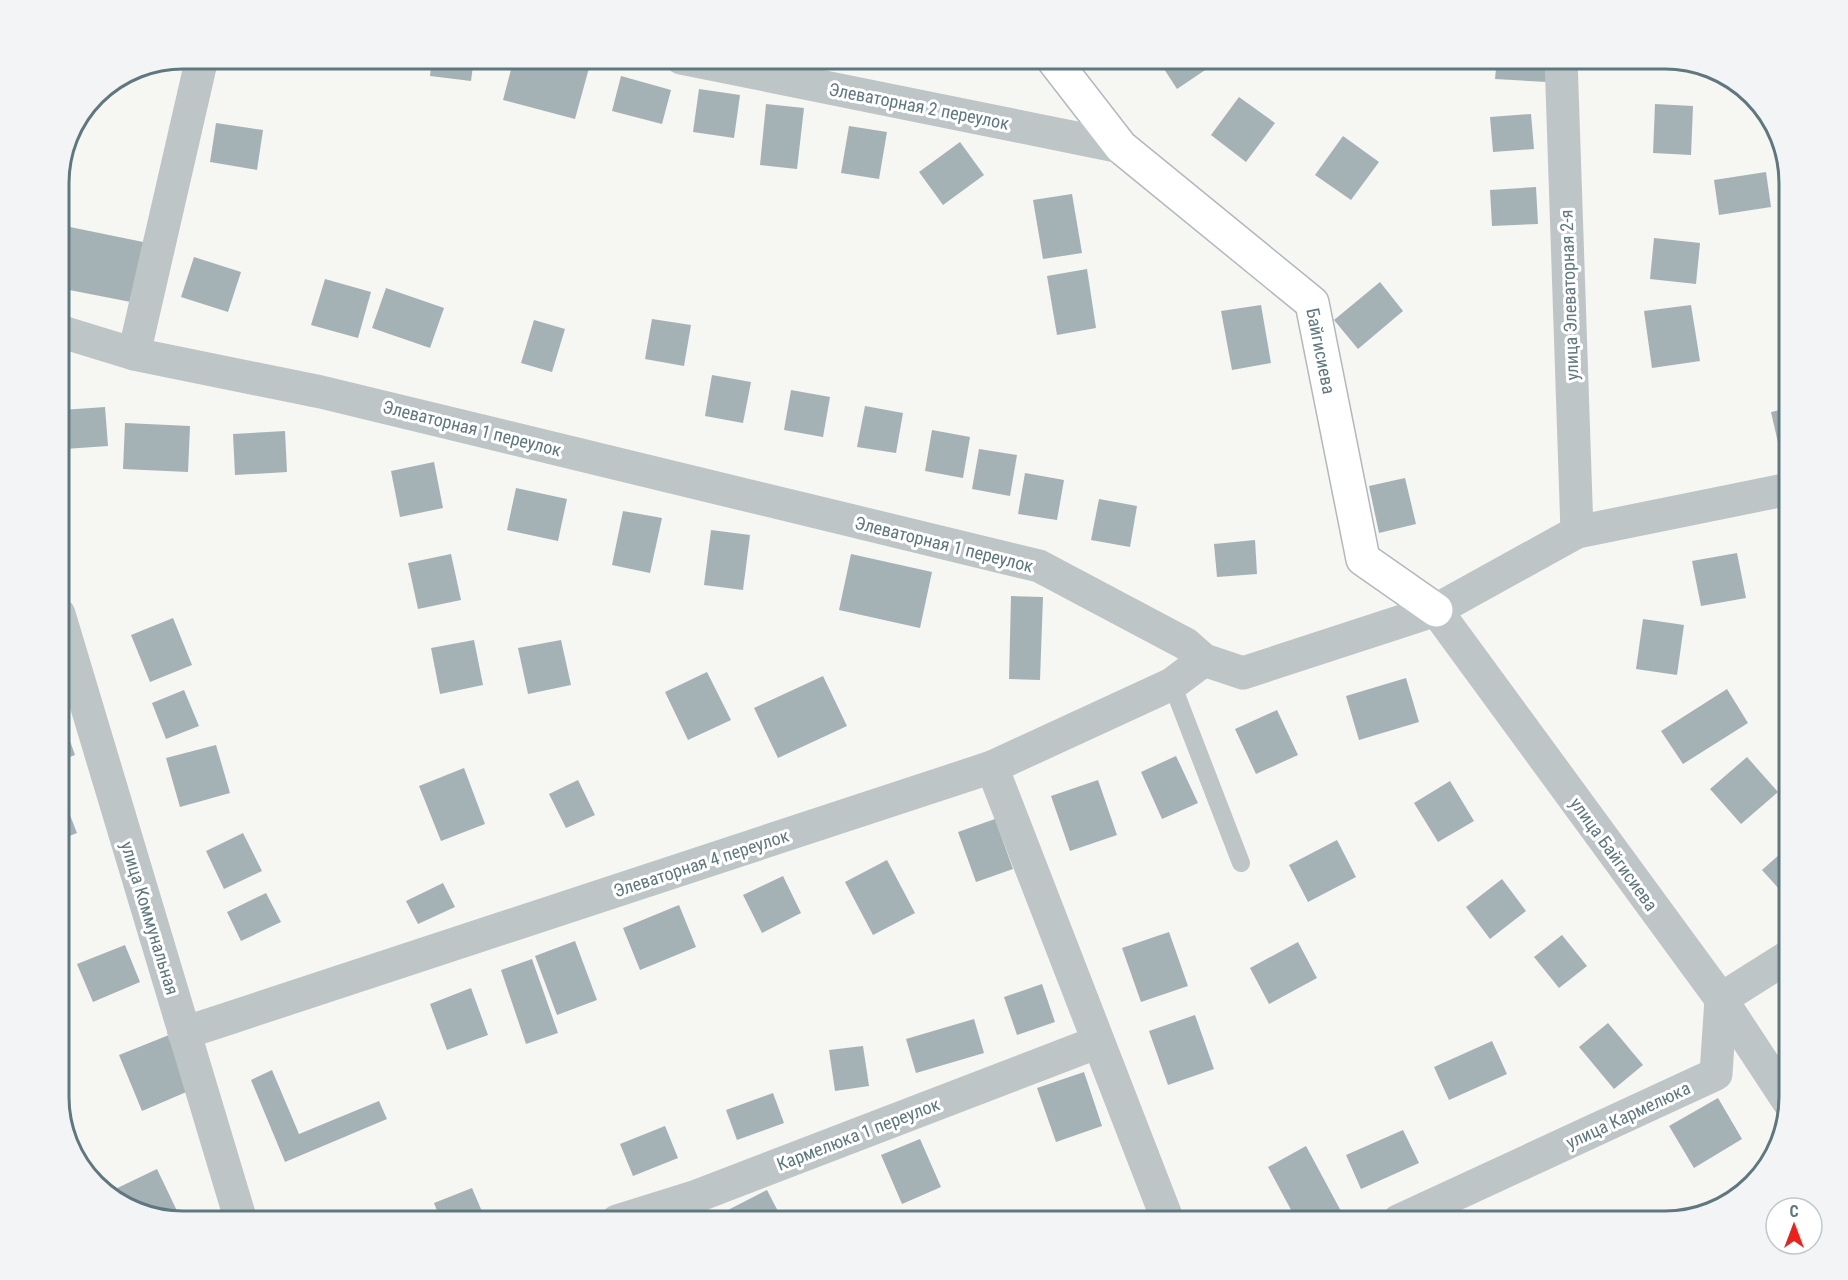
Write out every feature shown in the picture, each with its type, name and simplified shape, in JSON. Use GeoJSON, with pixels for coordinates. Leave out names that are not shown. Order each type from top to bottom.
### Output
{"type":"FeatureCollection","features":[{"type":"Feature","properties":{"kind":"street"},"geometry":{"type":"LineString","coordinates":[[134,354],[199,69]]}},
{"type":"Feature","properties":{"kind":"street","name":"Элеваторная 2 переулок"},"geometry":{"type":"LineString","coordinates":[[735,69],[1121,147]]}},
{"type":"Feature","properties":{"kind":"street","name":"Байгисиева"},"geometry":{"type":"LineString","coordinates":[[1061,69],[1121,147],[1312,303],[1363,559],[1436,610]]}},
{"type":"Feature","properties":{"kind":"street","name":"улица Элеваторная 2-я"},"geometry":{"type":"LineString","coordinates":[[1562,69],[1577,532]]}},
{"type":"Feature","properties":{"kind":"street","name":"Элеваторная 1 переулок"},"geometry":{"type":"LineString","coordinates":[[69,334],[134,354],[321,392],[1039,566],[1186,644],[1204,660],[1242,673],[1436,610],[1577,532],[1779,491]]}},
{"type":"Feature","properties":{"kind":"street","name":"улица Байгисиева"},"geometry":{"type":"LineString","coordinates":[[1436,610],[1721,999],[1779,1087]]}},
{"type":"Feature","properties":{"kind":"street","name":"улица Коммунальная"},"geometry":{"type":"LineString","coordinates":[[69,648],[238,1211]]}},
{"type":"Feature","properties":{"kind":"street","name":"Элеваторная 4 переулок"},"geometry":{"type":"LineString","coordinates":[[184,1033],[992,767],[1172,684],[1204,660]]}},
{"type":"Feature","properties":{"kind":"street"},"geometry":{"type":"LineString","coordinates":[[992,767],[1164,1211]]}},
{"type":"Feature","properties":{"kind":"street"},"geometry":{"type":"LineString","coordinates":[[1721,999],[1779,963]]}},
{"type":"Feature","properties":{"kind":"street","name":"улица Кармелюка"},"geometry":{"type":"LineString","coordinates":[[1420,1211],[1716,1074],[1721,999]]}},
{"type":"Feature","properties":{"kind":"street","name":"Кармелюка 1 переулок"},"geometry":{"type":"LineString","coordinates":[[649,1211],[697,1196],[1098,1042]]}},
{"type":"Feature","properties":{"kind":"lane"},"geometry":{"type":"LineString","coordinates":[[1172,684],[1241,863]]}},
{"type":"Feature","properties":{"kind":"building"},"geometry":{"type":"Polygon","coordinates":[[[431,69],[473,69],[471,81],[430,76],[431,69]]]}},
{"type":"Feature","properties":{"kind":"building"},"geometry":{"type":"Polygon","coordinates":[[[511,69],[589,69],[575,119],[503,100],[511,69]]]}},
{"type":"Feature","properties":{"kind":"building"},"geometry":{"type":"Polygon","coordinates":[[[1164,69],[1207,69],[1177,89],[1164,69]]]}},
{"type":"Feature","properties":{"kind":"building"},"geometry":{"type":"Polygon","coordinates":[[[1496,69],[1548,69],[1547,82],[1495,79],[1496,69]]]}},
{"type":"Feature","properties":{"kind":"building"},"geometry":{"type":"Polygon","coordinates":[[[621,76],[671,90],[662,124],[612,111],[621,76]]]}},
{"type":"Feature","properties":{"kind":"building"},"geometry":{"type":"Polygon","coordinates":[[[699,89],[740,95],[734,138],[693,132],[699,89]]]}},
{"type":"Feature","properties":{"kind":"building"},"geometry":{"type":"Polygon","coordinates":[[[1239,97],[1275,123],[1246,162],[1211,135],[1239,97]]]}},
{"type":"Feature","properties":{"kind":"building"},"geometry":{"type":"Polygon","coordinates":[[[766,104],[804,108],[797,169],[760,165],[766,104]]]}},
{"type":"Feature","properties":{"kind":"building"},"geometry":{"type":"Polygon","coordinates":[[[1655,104],[1693,106],[1691,155],[1653,153],[1655,104]]]}},
{"type":"Feature","properties":{"kind":"building"},"geometry":{"type":"Polygon","coordinates":[[[1531,114],[1534,149],[1493,152],[1490,117],[1531,114]]]}},
{"type":"Feature","properties":{"kind":"building"},"geometry":{"type":"Polygon","coordinates":[[[216,123],[263,130],[257,170],[210,162],[216,123]]]}},
{"type":"Feature","properties":{"kind":"building"},"geometry":{"type":"Polygon","coordinates":[[[849,126],[887,132],[879,179],[841,173],[849,126]]]}},
{"type":"Feature","properties":{"kind":"building"},"geometry":{"type":"Polygon","coordinates":[[[1343,136],[1379,162],[1351,200],[1315,175],[1343,136]]]}},
{"type":"Feature","properties":{"kind":"building"},"geometry":{"type":"Polygon","coordinates":[[[960,142],[984,175],[943,205],[919,172],[960,142]]]}},
{"type":"Feature","properties":{"kind":"building"},"geometry":{"type":"Polygon","coordinates":[[[1766,172],[1771,207],[1719,215],[1714,180],[1766,172]]]}},
{"type":"Feature","properties":{"kind":"building"},"geometry":{"type":"Polygon","coordinates":[[[1536,187],[1538,224],[1492,226],[1490,190],[1536,187]]]}},
{"type":"Feature","properties":{"kind":"building"},"geometry":{"type":"Polygon","coordinates":[[[1072,194],[1082,253],[1043,259],[1033,200],[1072,194]]]}},
{"type":"Feature","properties":{"kind":"building"},"geometry":{"type":"Polygon","coordinates":[[[70,227],[148,243],[136,303],[69,290],[70,227]]]}},
{"type":"Feature","properties":{"kind":"building"},"geometry":{"type":"Polygon","coordinates":[[[1654,238],[1700,243],[1696,284],[1650,279],[1654,238]]]}},
{"type":"Feature","properties":{"kind":"building"},"geometry":{"type":"Polygon","coordinates":[[[194,257],[241,272],[228,312],[181,297],[194,257]]]}},
{"type":"Feature","properties":{"kind":"building"},"geometry":{"type":"Polygon","coordinates":[[[1087,269],[1096,328],[1057,335],[1047,276],[1087,269]]]}},
{"type":"Feature","properties":{"kind":"building"},"geometry":{"type":"Polygon","coordinates":[[[325,279],[371,292],[358,338],[311,325],[325,279]]]}},
{"type":"Feature","properties":{"kind":"building"},"geometry":{"type":"Polygon","coordinates":[[[1380,282],[1403,311],[1358,349],[1334,320],[1380,282]]]}},
{"type":"Feature","properties":{"kind":"building"},"geometry":{"type":"Polygon","coordinates":[[[386,288],[444,308],[430,348],[372,328],[386,288]]]}},
{"type":"Feature","properties":{"kind":"building"},"geometry":{"type":"Polygon","coordinates":[[[1261,305],[1271,363],[1232,370],[1221,311],[1261,305]]]}},
{"type":"Feature","properties":{"kind":"building"},"geometry":{"type":"Polygon","coordinates":[[[1691,305],[1700,361],[1652,368],[1644,311],[1691,305]]]}},
{"type":"Feature","properties":{"kind":"building"},"geometry":{"type":"Polygon","coordinates":[[[652,319],[691,325],[684,366],[645,359],[652,319]]]}},
{"type":"Feature","properties":{"kind":"building"},"geometry":{"type":"Polygon","coordinates":[[[534,320],[565,329],[552,372],[521,363],[534,320]]]}},
{"type":"Feature","properties":{"kind":"building"},"geometry":{"type":"Polygon","coordinates":[[[712,375],[751,382],[743,423],[705,416],[712,375]]]}},
{"type":"Feature","properties":{"kind":"building"},"geometry":{"type":"Polygon","coordinates":[[[791,390],[830,397],[823,437],[784,430],[791,390]]]}},
{"type":"Feature","properties":{"kind":"building"},"geometry":{"type":"Polygon","coordinates":[[[865,406],[903,413],[896,453],[857,447],[865,406]]]}},
{"type":"Feature","properties":{"kind":"building"},"geometry":{"type":"Polygon","coordinates":[[[105,407],[108,446],[69,449],[69,410],[105,407]]]}},
{"type":"Feature","properties":{"kind":"building"},"geometry":{"type":"Polygon","coordinates":[[[1779,410],[1779,447],[1771,412],[1779,410]]]}},
{"type":"Feature","properties":{"kind":"building"},"geometry":{"type":"Polygon","coordinates":[[[125,423],[190,426],[188,472],[123,469],[125,423]]]}},
{"type":"Feature","properties":{"kind":"building"},"geometry":{"type":"Polygon","coordinates":[[[932,430],[970,437],[963,478],[925,471],[932,430]]]}},
{"type":"Feature","properties":{"kind":"building"},"geometry":{"type":"Polygon","coordinates":[[[285,431],[287,472],[235,475],[233,434],[285,431]]]}},
{"type":"Feature","properties":{"kind":"building"},"geometry":{"type":"Polygon","coordinates":[[[979,449],[1017,455],[1010,496],[972,489],[979,449]]]}},
{"type":"Feature","properties":{"kind":"building"},"geometry":{"type":"Polygon","coordinates":[[[434,462],[443,508],[400,517],[391,471],[434,462]]]}},
{"type":"Feature","properties":{"kind":"building"},"geometry":{"type":"Polygon","coordinates":[[[1025,473],[1064,480],[1057,520],[1018,514],[1025,473]]]}},
{"type":"Feature","properties":{"kind":"building"},"geometry":{"type":"Polygon","coordinates":[[[1405,478],[1416,524],[1379,533],[1369,486],[1405,478]]]}},
{"type":"Feature","properties":{"kind":"building"},"geometry":{"type":"Polygon","coordinates":[[[516,488],[567,499],[558,541],[507,530],[516,488]]]}},
{"type":"Feature","properties":{"kind":"building"},"geometry":{"type":"Polygon","coordinates":[[[1099,499],[1137,506],[1130,547],[1091,540],[1099,499]]]}},
{"type":"Feature","properties":{"kind":"building"},"geometry":{"type":"Polygon","coordinates":[[[623,511],[662,518],[650,573],[612,565],[623,511]]]}},
{"type":"Feature","properties":{"kind":"building"},"geometry":{"type":"Polygon","coordinates":[[[711,530],[750,535],[743,590],[704,585],[711,530]]]}},
{"type":"Feature","properties":{"kind":"building"},"geometry":{"type":"Polygon","coordinates":[[[1255,540],[1257,574],[1217,577],[1214,544],[1255,540]]]}},
{"type":"Feature","properties":{"kind":"building"},"geometry":{"type":"Polygon","coordinates":[[[1737,553],[1746,598],[1701,606],[1692,561],[1737,553]]]}},
{"type":"Feature","properties":{"kind":"building"},"geometry":{"type":"Polygon","coordinates":[[[451,554],[461,600],[418,609],[408,563],[451,554]]]}},
{"type":"Feature","properties":{"kind":"building"},"geometry":{"type":"Polygon","coordinates":[[[851,554],[932,572],[920,628],[839,610],[851,554]]]}},
{"type":"Feature","properties":{"kind":"building"},"geometry":{"type":"Polygon","coordinates":[[[1011,596],[1043,597],[1040,680],[1009,679],[1011,596]]]}},
{"type":"Feature","properties":{"kind":"building"},"geometry":{"type":"Polygon","coordinates":[[[173,618],[192,665],[150,682],[131,635],[173,618]]]}},
{"type":"Feature","properties":{"kind":"building"},"geometry":{"type":"Polygon","coordinates":[[[1643,619],[1684,625],[1677,675],[1636,669],[1643,619]]]}},
{"type":"Feature","properties":{"kind":"building"},"geometry":{"type":"Polygon","coordinates":[[[474,640],[483,685],[440,694],[431,648],[474,640]]]}},
{"type":"Feature","properties":{"kind":"building"},"geometry":{"type":"Polygon","coordinates":[[[561,640],[571,685],[528,694],[518,648],[561,640]]]}},
{"type":"Feature","properties":{"kind":"building"},"geometry":{"type":"Polygon","coordinates":[[[707,672],[731,720],[688,740],[665,692],[707,672]]]}},
{"type":"Feature","properties":{"kind":"building"},"geometry":{"type":"Polygon","coordinates":[[[823,676],[847,726],[778,758],[754,708],[823,676]]]}},
{"type":"Feature","properties":{"kind":"building"},"geometry":{"type":"Polygon","coordinates":[[[1406,678],[1419,722],[1359,740],[1346,696],[1406,678]]]}},
{"type":"Feature","properties":{"kind":"building"},"geometry":{"type":"Polygon","coordinates":[[[1727,689],[1748,723],[1683,764],[1661,731],[1727,689]]]}},
{"type":"Feature","properties":{"kind":"building"},"geometry":{"type":"Polygon","coordinates":[[[184,690],[199,726],[166,739],[152,703],[184,690]]]}},
{"type":"Feature","properties":{"kind":"building"},"geometry":{"type":"Polygon","coordinates":[[[1277,710],[1298,755],[1256,774],[1235,729],[1277,710]]]}},
{"type":"Feature","properties":{"kind":"building"},"geometry":{"type":"Polygon","coordinates":[[[69,738],[75,755],[69,757],[69,738]]]}},
{"type":"Feature","properties":{"kind":"building"},"geometry":{"type":"Polygon","coordinates":[[[216,745],[230,793],[180,807],[166,758],[216,745]]]}},
{"type":"Feature","properties":{"kind":"building"},"geometry":{"type":"Polygon","coordinates":[[[1176,756],[1198,803],[1162,819],[1141,772],[1176,756]]]}},
{"type":"Feature","properties":{"kind":"building"},"geometry":{"type":"Polygon","coordinates":[[[1747,757],[1778,792],[1741,824],[1710,789],[1747,757]]]}},
{"type":"Feature","properties":{"kind":"building"},"geometry":{"type":"Polygon","coordinates":[[[464,768],[485,824],[441,841],[419,786],[464,768]]]}},
{"type":"Feature","properties":{"kind":"building"},"geometry":{"type":"Polygon","coordinates":[[[578,780],[595,815],[566,828],[549,794],[578,780]]]}},
{"type":"Feature","properties":{"kind":"building"},"geometry":{"type":"Polygon","coordinates":[[[1098,780],[1117,835],[1070,851],[1051,796],[1098,780]]]}},
{"type":"Feature","properties":{"kind":"building"},"geometry":{"type":"Polygon","coordinates":[[[1450,781],[1474,821],[1438,842],[1414,803],[1450,781]]]}},
{"type":"Feature","properties":{"kind":"building"},"geometry":{"type":"Polygon","coordinates":[[[69,813],[77,833],[69,836],[69,813]]]}},
{"type":"Feature","properties":{"kind":"building"},"geometry":{"type":"Polygon","coordinates":[[[995,819],[1013,869],[976,882],[958,832],[995,819]]]}},
{"type":"Feature","properties":{"kind":"building"},"geometry":{"type":"Polygon","coordinates":[[[243,833],[262,871],[224,889],[206,851],[243,833]]]}},
{"type":"Feature","properties":{"kind":"building"},"geometry":{"type":"Polygon","coordinates":[[[1337,840],[1356,877],[1308,902],[1289,865],[1337,840]]]}},
{"type":"Feature","properties":{"kind":"building"},"geometry":{"type":"Polygon","coordinates":[[[1779,855],[1779,889],[1762,870],[1779,855]]]}},
{"type":"Feature","properties":{"kind":"building"},"geometry":{"type":"Polygon","coordinates":[[[887,860],[915,913],[873,935],[845,882],[887,860]]]}},
{"type":"Feature","properties":{"kind":"building"},"geometry":{"type":"Polygon","coordinates":[[[783,876],[801,913],[762,933],[743,895],[783,876]]]}},
{"type":"Feature","properties":{"kind":"building"},"geometry":{"type":"Polygon","coordinates":[[[1502,879],[1526,911],[1490,939],[1466,907],[1502,879]]]}},
{"type":"Feature","properties":{"kind":"building"},"geometry":{"type":"Polygon","coordinates":[[[443,883],[455,907],[418,924],[406,901],[443,883]]]}},
{"type":"Feature","properties":{"kind":"building"},"geometry":{"type":"Polygon","coordinates":[[[266,893],[281,922],[241,941],[227,912],[266,893]]]}},
{"type":"Feature","properties":{"kind":"building"},"geometry":{"type":"Polygon","coordinates":[[[679,905],[696,947],[640,970],[623,928],[679,905]]]}},
{"type":"Feature","properties":{"kind":"building"},"geometry":{"type":"Polygon","coordinates":[[[1169,932],[1188,986],[1141,1002],[1122,948],[1169,932]]]}},
{"type":"Feature","properties":{"kind":"building"},"geometry":{"type":"Polygon","coordinates":[[[1562,935],[1587,966],[1559,988],[1534,957],[1562,935]]]}},
{"type":"Feature","properties":{"kind":"building"},"geometry":{"type":"Polygon","coordinates":[[[575,941],[597,1000],[557,1015],[535,956],[575,941]]]}},
{"type":"Feature","properties":{"kind":"building"},"geometry":{"type":"Polygon","coordinates":[[[1298,942],[1317,978],[1269,1004],[1250,968],[1298,942]]]}},
{"type":"Feature","properties":{"kind":"building"},"geometry":{"type":"Polygon","coordinates":[[[125,945],[140,982],[93,1002],[77,964],[125,945]]]}},
{"type":"Feature","properties":{"kind":"building"},"geometry":{"type":"Polygon","coordinates":[[[532,959],[558,1033],[526,1044],[501,970],[532,959]]]}},
{"type":"Feature","properties":{"kind":"building"},"geometry":{"type":"Polygon","coordinates":[[[1042,984],[1055,1022],[1017,1035],[1004,997],[1042,984]]]}},
{"type":"Feature","properties":{"kind":"building"},"geometry":{"type":"Polygon","coordinates":[[[471,988],[488,1035],[447,1050],[430,1004],[471,988]]]}},
{"type":"Feature","properties":{"kind":"building"},"geometry":{"type":"Polygon","coordinates":[[[1195,1015],[1214,1069],[1168,1085],[1149,1031],[1195,1015]]]}},
{"type":"Feature","properties":{"kind":"building"},"geometry":{"type":"Polygon","coordinates":[[[974,1019],[984,1053],[916,1073],[906,1039],[974,1019]]]}},
{"type":"Feature","properties":{"kind":"building"},"geometry":{"type":"Polygon","coordinates":[[[1608,1023],[1643,1065],[1614,1089],[1579,1047],[1608,1023]]]}},
{"type":"Feature","properties":{"kind":"building"},"geometry":{"type":"Polygon","coordinates":[[[169,1035],[191,1090],[142,1111],[119,1055],[169,1035]]]}},
{"type":"Feature","properties":{"kind":"building"},"geometry":{"type":"Polygon","coordinates":[[[1492,1041],[1507,1074],[1449,1100],[1434,1067],[1492,1041]]]}},
{"type":"Feature","properties":{"kind":"building"},"geometry":{"type":"Polygon","coordinates":[[[863,1046],[869,1086],[835,1091],[829,1050],[863,1046]]]}},
{"type":"Feature","properties":{"kind":"building"},"geometry":{"type":"Polygon","coordinates":[[[272,1070],[299,1134],[379,1101],[387,1119],[285,1162],[251,1080],[272,1070]]]}},
{"type":"Feature","properties":{"kind":"building"},"geometry":{"type":"Polygon","coordinates":[[[1084,1072],[1102,1126],[1056,1142],[1037,1088],[1084,1072]]]}},
{"type":"Feature","properties":{"kind":"building"},"geometry":{"type":"Polygon","coordinates":[[[773,1093],[784,1123],[737,1140],[726,1110],[773,1093]]]}},
{"type":"Feature","properties":{"kind":"building"},"geometry":{"type":"Polygon","coordinates":[[[1718,1098],[1742,1139],[1694,1168],[1669,1126],[1718,1098]]]}},
{"type":"Feature","properties":{"kind":"building"},"geometry":{"type":"Polygon","coordinates":[[[665,1126],[678,1158],[633,1176],[620,1144],[665,1126]]]}},
{"type":"Feature","properties":{"kind":"building"},"geometry":{"type":"Polygon","coordinates":[[[1403,1130],[1419,1163],[1361,1189],[1346,1155],[1403,1130]]]}},
{"type":"Feature","properties":{"kind":"building"},"geometry":{"type":"Polygon","coordinates":[[[920,1139],[941,1187],[902,1204],[881,1155],[920,1139]]]}},
{"type":"Feature","properties":{"kind":"building"},"geometry":{"type":"Polygon","coordinates":[[[1306,1146],[1341,1211],[1292,1211],[1268,1167],[1306,1146]]]}},
{"type":"Feature","properties":{"kind":"building"},"geometry":{"type":"Polygon","coordinates":[[[157,1169],[177,1211],[146,1205],[116,1189],[157,1169]]]}},
{"type":"Feature","properties":{"kind":"building"},"geometry":{"type":"Polygon","coordinates":[[[472,1188],[482,1211],[437,1211],[434,1203],[472,1188]]]}},
{"type":"Feature","properties":{"kind":"building"},"geometry":{"type":"Polygon","coordinates":[[[767,1190],[778,1211],[729,1211],[767,1190]]]}}]}
